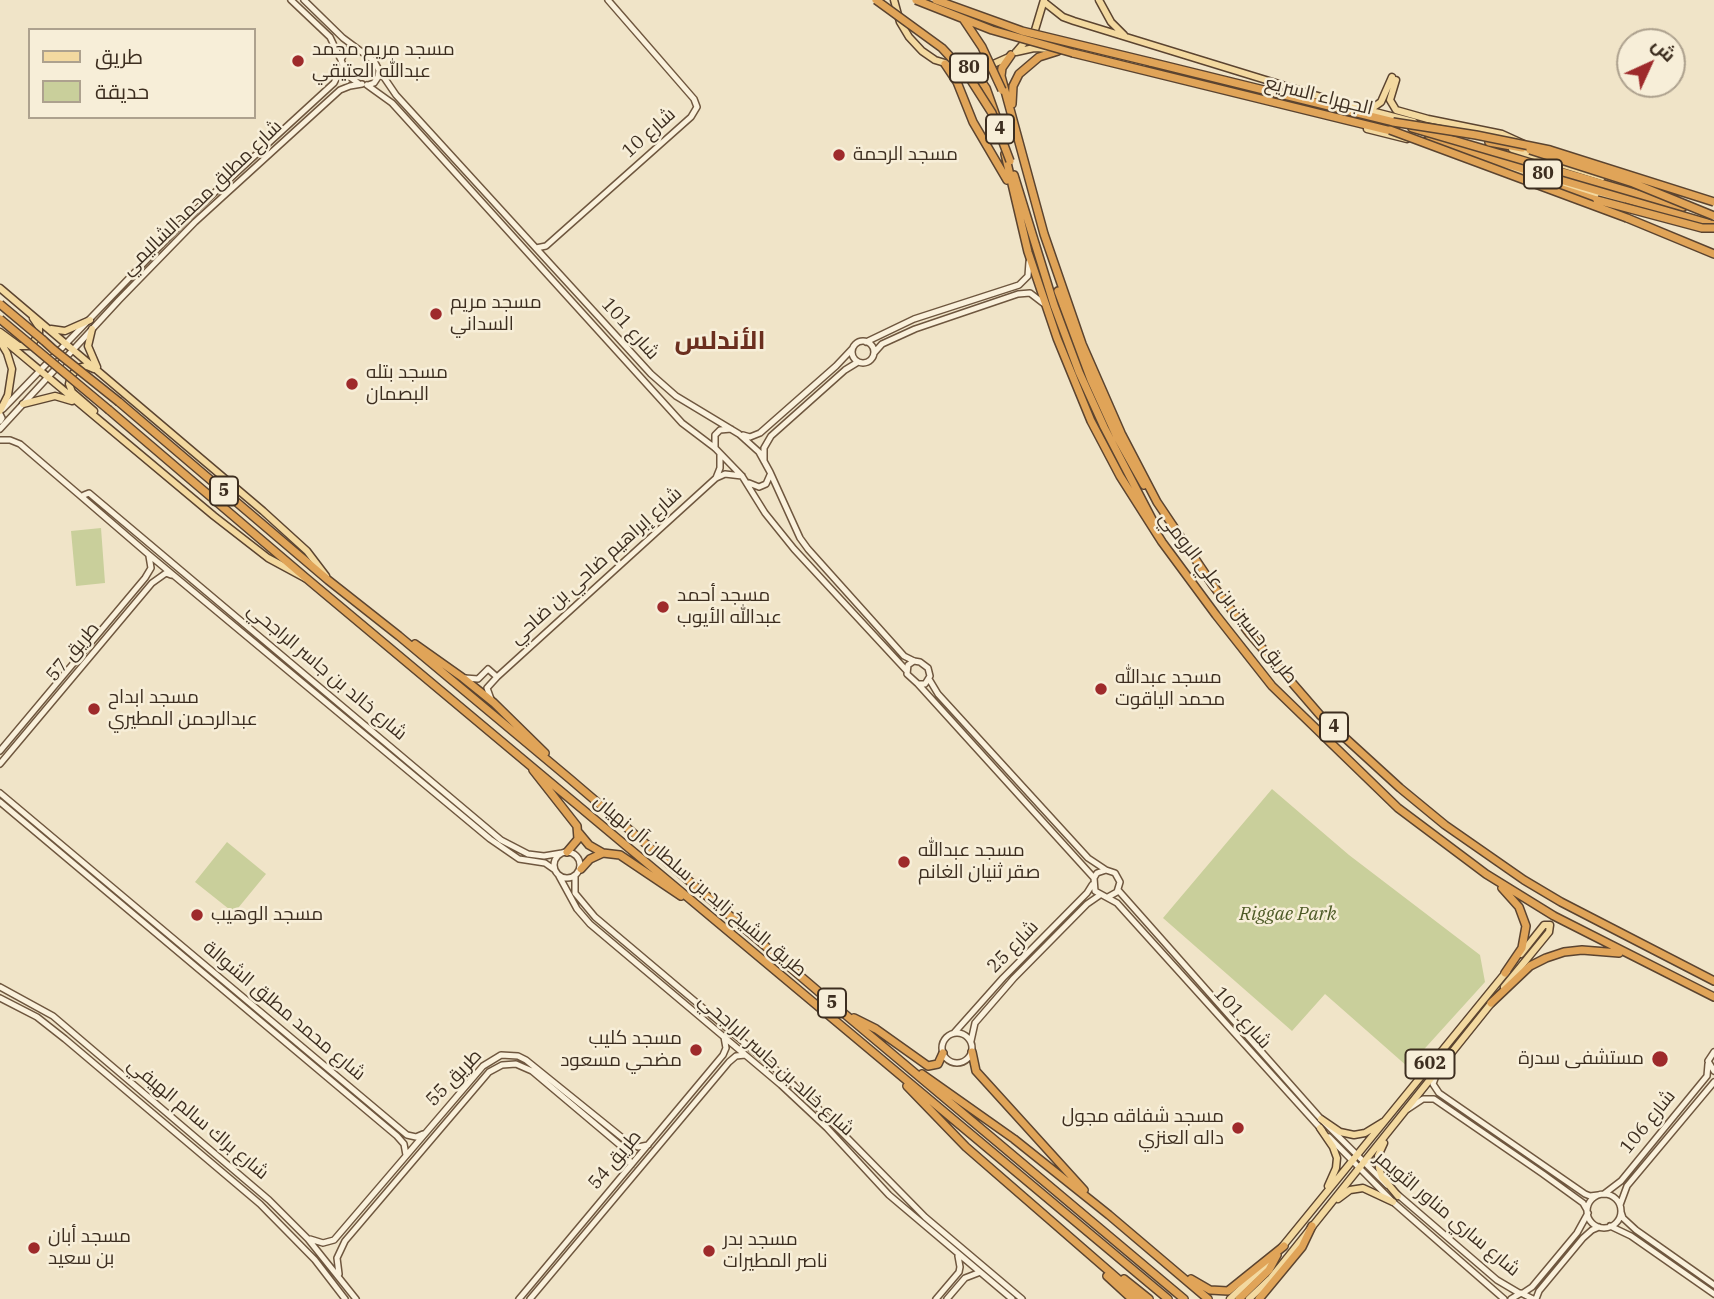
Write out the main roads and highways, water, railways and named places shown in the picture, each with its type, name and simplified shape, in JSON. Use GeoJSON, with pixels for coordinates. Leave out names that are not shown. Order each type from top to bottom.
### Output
{"type":"FeatureCollection","features":[{"type":"Feature","properties":{"kind":"highway"},"geometry":{"type":"LineString","coordinates":[[876,0],[942,48],[969,77],[992,113],[1010,161],[1054,305],[1079,372],[1104,428],[1171,554]]}},
{"type":"Feature","properties":{"kind":"highway","name":"الجهراء السريع"},"geometry":{"type":"LineString","coordinates":[[916,0],[974,24],[1026,41],[1392,126],[1714,228]]}},
{"type":"Feature","properties":{"kind":"highway","name":"الجهراء السريع"},"geometry":{"type":"LineString","coordinates":[[936,0],[1043,36],[1546,165],[1714,214]]}},
{"type":"Feature","properties":{"kind":"highway"},"geometry":{"type":"LineString","coordinates":[[947,0],[978,41],[1003,89],[1041,235],[1072,333],[1090,380],[1117,437],[1138,477],[1157,502]]}},
{"type":"Feature","properties":{"kind":"highway"},"geometry":{"type":"LineString","coordinates":[[1012,115],[1013,86],[1019,74],[1039,57],[1058,51]]}},
{"type":"Feature","properties":{"kind":"highway","name":"طريق حسين بن علي الرومي"},"geometry":{"type":"LineString","coordinates":[[1014,53],[1001,71],[1003,89],[1044,234],[1073,322],[1108,406],[1157,502],[1212,584],[1285,677],[1320,715],[1400,788],[1446,825],[1524,880],[1591,920],[1714,981]]}},
{"type":"Feature","properties":{"kind":"highway"},"geometry":{"type":"LineString","coordinates":[[945,64],[957,82],[973,122],[1004,172],[1014,195]]}},
{"type":"Feature","properties":{"kind":"highway","name":"طريق حسين بن علي الرومي"},"geometry":{"type":"LineString","coordinates":[[972,68],[988,92],[1000,128],[1028,252],[1068,368],[1091,421],[1125,485],[1171,554],[1272,686],[1398,808],[1486,874],[1554,916],[1714,997]]}},
{"type":"Feature","properties":{"kind":"highway"},"geometry":{"type":"LineString","coordinates":[[988,92],[990,86],[996,83],[1003,89]]}},
{"type":"Feature","properties":{"kind":"highway"},"geometry":{"type":"LineString","coordinates":[[1392,126],[1476,135],[1550,150],[1714,202]]}},
{"type":"Feature","properties":{"kind":"highway"},"geometry":{"type":"LineString","coordinates":[[1392,126],[1714,254]]}},
{"type":"Feature","properties":{"kind":"highway"},"geometry":{"type":"LineString","coordinates":[[1489,142],[1522,148],[1633,183],[1714,214]]}},
{"type":"Feature","properties":{"kind":"highway"},"geometry":{"type":"LineString","coordinates":[[1530,175],[1553,186],[1597,200],[1702,228],[1714,228]]}},
{"type":"Feature","properties":{"kind":"highway","name":"طريق الشيخ زايد بن سلطان آل نهيان"},"geometry":{"type":"LineString","coordinates":[[0,304],[570,779],[846,1016],[1184,1299]]}},
{"type":"Feature","properties":{"kind":"highway","name":"طريق الشيخ زايد بن سلطان آل نهيان"},"geometry":{"type":"LineString","coordinates":[[0,319],[306,579],[1168,1299]]}},
{"type":"Feature","properties":{"kind":"highway"},"geometry":{"type":"LineString","coordinates":[[398,636],[422,648],[494,703],[570,779]]}},
{"type":"Feature","properties":{"kind":"highway"},"geometry":{"type":"LineString","coordinates":[[529,763],[574,819],[579,833],[589,845],[603,853],[620,855],[708,913]]}},
{"type":"Feature","properties":{"kind":"highway"},"geometry":{"type":"LineString","coordinates":[[564,852],[576,843],[579,833]]}},
{"type":"Feature","properties":{"kind":"highway"},"geometry":{"type":"LineString","coordinates":[[581,869],[590,859],[603,853]]}},
{"type":"Feature","properties":{"kind":"highway"},"geometry":{"type":"LineString","coordinates":[[1486,874],[1511,896],[1519,907],[1526,926],[1522,948],[1505,973]]}},
{"type":"Feature","properties":{"kind":"highway"},"geometry":{"type":"LineString","coordinates":[[1491,1003],[1530,966],[1564,952],[1597,950],[1636,958]]}},
{"type":"Feature","properties":{"kind":"highway"},"geometry":{"type":"LineString","coordinates":[[846,1016],[872,1027],[928,1066],[937,1065],[943,1053]]}},
{"type":"Feature","properties":{"kind":"highway"},"geometry":{"type":"LineString","coordinates":[[972,1052],[973,1064],[979,1074],[1101,1209]]}},
{"type":"Feature","properties":{"kind":"highway"},"geometry":{"type":"LineString","coordinates":[[892,1054],[978,1111],[1208,1299]]}},
{"type":"Feature","properties":{"kind":"highway"},"geometry":{"type":"LineString","coordinates":[[885,1062],[966,1147],[1141,1299]]}},
{"type":"Feature","properties":{"kind":"highway"},"geometry":{"type":"LineString","coordinates":[[1259,1299],[1302,1247],[1312,1226]]}},
{"type":"Feature","properties":{"kind":"highway"},"geometry":{"type":"LineString","coordinates":[[1149,1249],[1200,1286],[1220,1292],[1228,1291],[1237,1285],[1284,1246]]}},
{"type":"Feature","properties":{"kind":"highway"},"geometry":{"type":"LineString","coordinates":[[1240,1299],[1269,1270],[1277,1255]]}},
{"type":"Feature","properties":{"kind":"highway"},"geometry":{"type":"LineString","coordinates":[[1093,1260],[1132,1299]]}},
{"type":"Feature","properties":{"kind":"highway"},"geometry":{"type":"LineString","coordinates":[[1093,1260],[1118,1274],[1149,1299]]}},
{"type":"Feature","properties":{"kind":"highway"},"geometry":{"type":"LineString","coordinates":[[1194,1287],[1200,1299]]}},
{"type":"Feature","properties":{"kind":"main road","name":"80"},"geometry":{"type":"LineString","coordinates":[[894,0],[900,22],[908,37],[926,54],[945,64],[972,68],[990,65],[1014,53],[1035,30],[1044,1]]}},
{"type":"Feature","properties":{"kind":"main road"},"geometry":{"type":"LineString","coordinates":[[1099,0],[1114,26],[1129,38]]}},
{"type":"Feature","properties":{"kind":"main road","name":"الجهراء السريع"},"geometry":{"type":"LineString","coordinates":[[1044,1],[1063,17],[1129,38],[1368,111],[1489,142],[1714,214]]}},
{"type":"Feature","properties":{"kind":"main road","name":"الجهراء السريع"},"geometry":{"type":"LineString","coordinates":[[1014,53],[1040,48],[1058,51],[1328,118],[1714,228]]}},
{"type":"Feature","properties":{"kind":"main road"},"geometry":{"type":"LineString","coordinates":[[1368,111],[1381,102],[1394,79],[1390,100],[1396,110],[1510,136],[1552,161]]}},
{"type":"Feature","properties":{"kind":"main road"},"geometry":{"type":"LineString","coordinates":[[0,288],[34,319],[40,331],[37,340],[26,347],[0,337]]}},
{"type":"Feature","properties":{"kind":"main road","name":"طريق الشيخ زايد بن سلطان آل نهيان"},"geometry":{"type":"LineString","coordinates":[[0,288],[307,551],[328,580]]}},
{"type":"Feature","properties":{"kind":"main road"},"geometry":{"type":"LineString","coordinates":[[49,328],[65,331],[90,320]]}},
{"type":"Feature","properties":{"kind":"main road"},"geometry":{"type":"LineString","coordinates":[[92,329],[88,346],[100,372]]}},
{"type":"Feature","properties":{"kind":"main road"},"geometry":{"type":"LineString","coordinates":[[0,337],[12,369],[8,395],[0,412]]}},
{"type":"Feature","properties":{"kind":"main road","name":"طريق الشيخ زايد بن سلطان آل نهيان"},"geometry":{"type":"LineString","coordinates":[[0,337],[257,550],[306,579]]}},
{"type":"Feature","properties":{"kind":"main road"},"geometry":{"type":"LineString","coordinates":[[142,455],[72,392],[69,384],[73,372],[81,367],[93,368],[163,426]]}},
{"type":"Feature","properties":{"kind":"main road"},"geometry":{"type":"LineString","coordinates":[[23,404],[55,396],[81,405]]}},
{"type":"Feature","properties":{"kind":"main road","name":"602"},"geometry":{"type":"LineString","coordinates":[[1230,1299],[1277,1255],[1544,925],[1550,925],[1549,932],[1408,1109],[1271,1278],[1249,1299]]}},
{"type":"Feature","properties":{"kind":"main road"},"geometry":{"type":"LineString","coordinates":[[1321,1119],[1340,1132],[1354,1135],[1365,1133],[1388,1119]]}},
{"type":"Feature","properties":{"kind":"main road"},"geometry":{"type":"LineString","coordinates":[[1395,1125],[1380,1149],[1378,1161],[1381,1174],[1398,1196]]}},
{"type":"Feature","properties":{"kind":"main road"},"geometry":{"type":"LineString","coordinates":[[1313,1209],[1332,1180],[1337,1162],[1335,1151],[1320,1128]]}},
{"type":"Feature","properties":{"kind":"main road"},"geometry":{"type":"LineString","coordinates":[[1319,1217],[1341,1196],[1355,1189],[1371,1190],[1393,1202]]}},
{"type":"Feature","properties":{"kind":"place","name":"مسجد مريم محمد عبدالله العتيقي"},"geometry":{"type":"Point","coordinates":[298,61]}},
{"type":"Feature","properties":{"kind":"place","name":"مسجد الرحمة"},"geometry":{"type":"Point","coordinates":[839,155]}},
{"type":"Feature","properties":{"kind":"place","name":"مسجد مريم السداني"},"geometry":{"type":"Point","coordinates":[436,314]}},
{"type":"Feature","properties":{"kind":"place","name":"مسجد بتله البصمان"},"geometry":{"type":"Point","coordinates":[352,384]}},
{"type":"Feature","properties":{"kind":"place","name":"مسجد أحمد عبدالله الأيوب"},"geometry":{"type":"Point","coordinates":[663,607]}},
{"type":"Feature","properties":{"kind":"place","name":"مسجد عبدالله محمد الياقوت"},"geometry":{"type":"Point","coordinates":[1101,689]}},
{"type":"Feature","properties":{"kind":"place","name":"مسجد ابداح عبدالرحمن المطيري"},"geometry":{"type":"Point","coordinates":[94,709]}},
{"type":"Feature","properties":{"kind":"place","name":"مسجد عبدالله صقر ثنيان الغانم"},"geometry":{"type":"Point","coordinates":[904,862]}},
{"type":"Feature","properties":{"kind":"place","name":"مسجد الوهيب"},"geometry":{"type":"Point","coordinates":[197,915]}},
{"type":"Feature","properties":{"kind":"place","name":"مسجد كليب مضحي مسعود"},"geometry":{"type":"Point","coordinates":[696,1050]}},
{"type":"Feature","properties":{"kind":"place","name":"مستشفى سدرة"},"geometry":{"type":"Point","coordinates":[1660,1059]}},
{"type":"Feature","properties":{"kind":"place","name":"مسجد شفاقه مجول داله العنزي"},"geometry":{"type":"Point","coordinates":[1238,1128]}},
{"type":"Feature","properties":{"kind":"place","name":"مسجد أبان بن سعيد"},"geometry":{"type":"Point","coordinates":[34,1248]}},
{"type":"Feature","properties":{"kind":"place","name":"مسجد بدر ناصر المطيرات"},"geometry":{"type":"Point","coordinates":[709,1251]}},
{"type":"Feature","properties":{"kind":"district","name":"الأندلس"},"geometry":{"type":"Point","coordinates":[720,341]}},
{"type":"Feature","properties":{"kind":"park label","name":"Riggae Park"},"geometry":{"type":"Point","coordinates":[1288,915]}}]}
